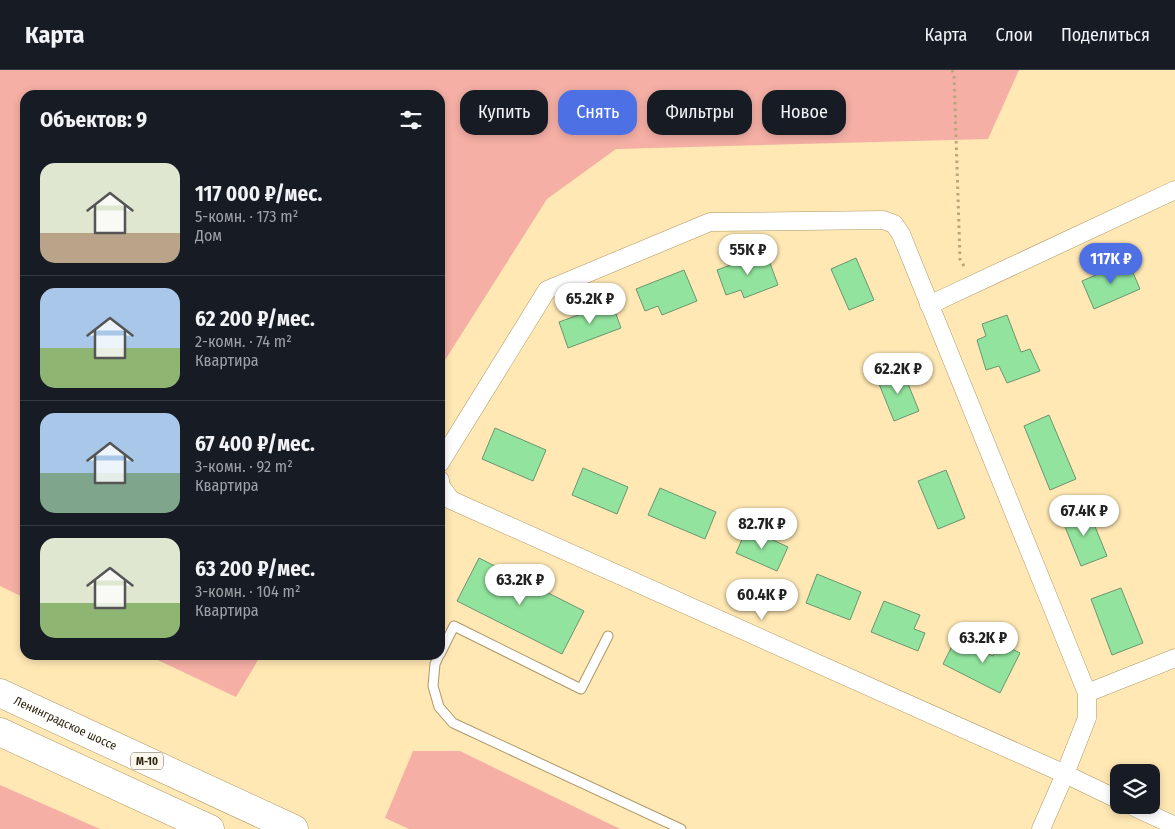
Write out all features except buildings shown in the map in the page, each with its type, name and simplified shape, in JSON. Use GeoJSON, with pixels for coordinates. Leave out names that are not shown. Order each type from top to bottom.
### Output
{"type":"FeatureCollection","features":[{"type":"Feature","properties":{"kind":"highway","name":"Ленинградское шоссе"},"geometry":{"type":"LineString","coordinates":[[0,693],[294,829]]}},
{"type":"Feature","properties":{"kind":"highway"},"geometry":{"type":"LineString","coordinates":[[0,732],[210,829]]}},
{"type":"Feature","properties":{"kind":"street"},"geometry":{"type":"LineString","coordinates":[[929,305],[1175,190]]}},
{"type":"Feature","properties":{"kind":"street"},"geometry":{"type":"LineString","coordinates":[[445,455],[547,290],[710,222],[883,220],[894,224],[901,234],[1088,693],[1087,718],[1041,829]]}},
{"type":"Feature","properties":{"kind":"street"},"geometry":{"type":"LineString","coordinates":[[445,492],[451,500],[1110,796]]}},
{"type":"Feature","properties":{"kind":"street"},"geometry":{"type":"LineString","coordinates":[[1088,693],[1175,658]]}},
{"type":"Feature","properties":{"kind":"street"},"geometry":{"type":"LineString","coordinates":[[1149,814],[1175,826]]}},
{"type":"Feature","properties":{"kind":"lane"},"geometry":{"type":"LineString","coordinates":[[445,644],[454,626],[581,690],[608,636]]}},
{"type":"Feature","properties":{"kind":"lane"},"geometry":{"type":"LineString","coordinates":[[437,660],[435,664],[434,686],[439,707],[453,723],[682,829]]}},
{"type":"Feature","properties":{"kind":"path"},"geometry":{"type":"LineString","coordinates":[[952,70],[954,74],[960,258],[974,283]]}},
{"type":"Feature","properties":{"kind":"shaded area"},"geometry":{"type":"Polygon","coordinates":[[[0,70],[1019,70],[988,139],[616,149],[547,199],[445,360],[445,90],[20,90],[20,596],[0,586],[0,70]]]}},
{"type":"Feature","properties":{"kind":"shaded area"},"geometry":{"type":"Polygon","coordinates":[[[158,660],[258,660],[236,697],[158,660]]]}},
{"type":"Feature","properties":{"kind":"shaded area"},"geometry":{"type":"Polygon","coordinates":[[[413,751],[460,751],[620,829],[409,829],[385,818],[413,751]]]}},
{"type":"Feature","properties":{"kind":"shaded area"},"geometry":{"type":"Polygon","coordinates":[[[0,785],[100,829],[0,829],[0,785]]]}}]}
